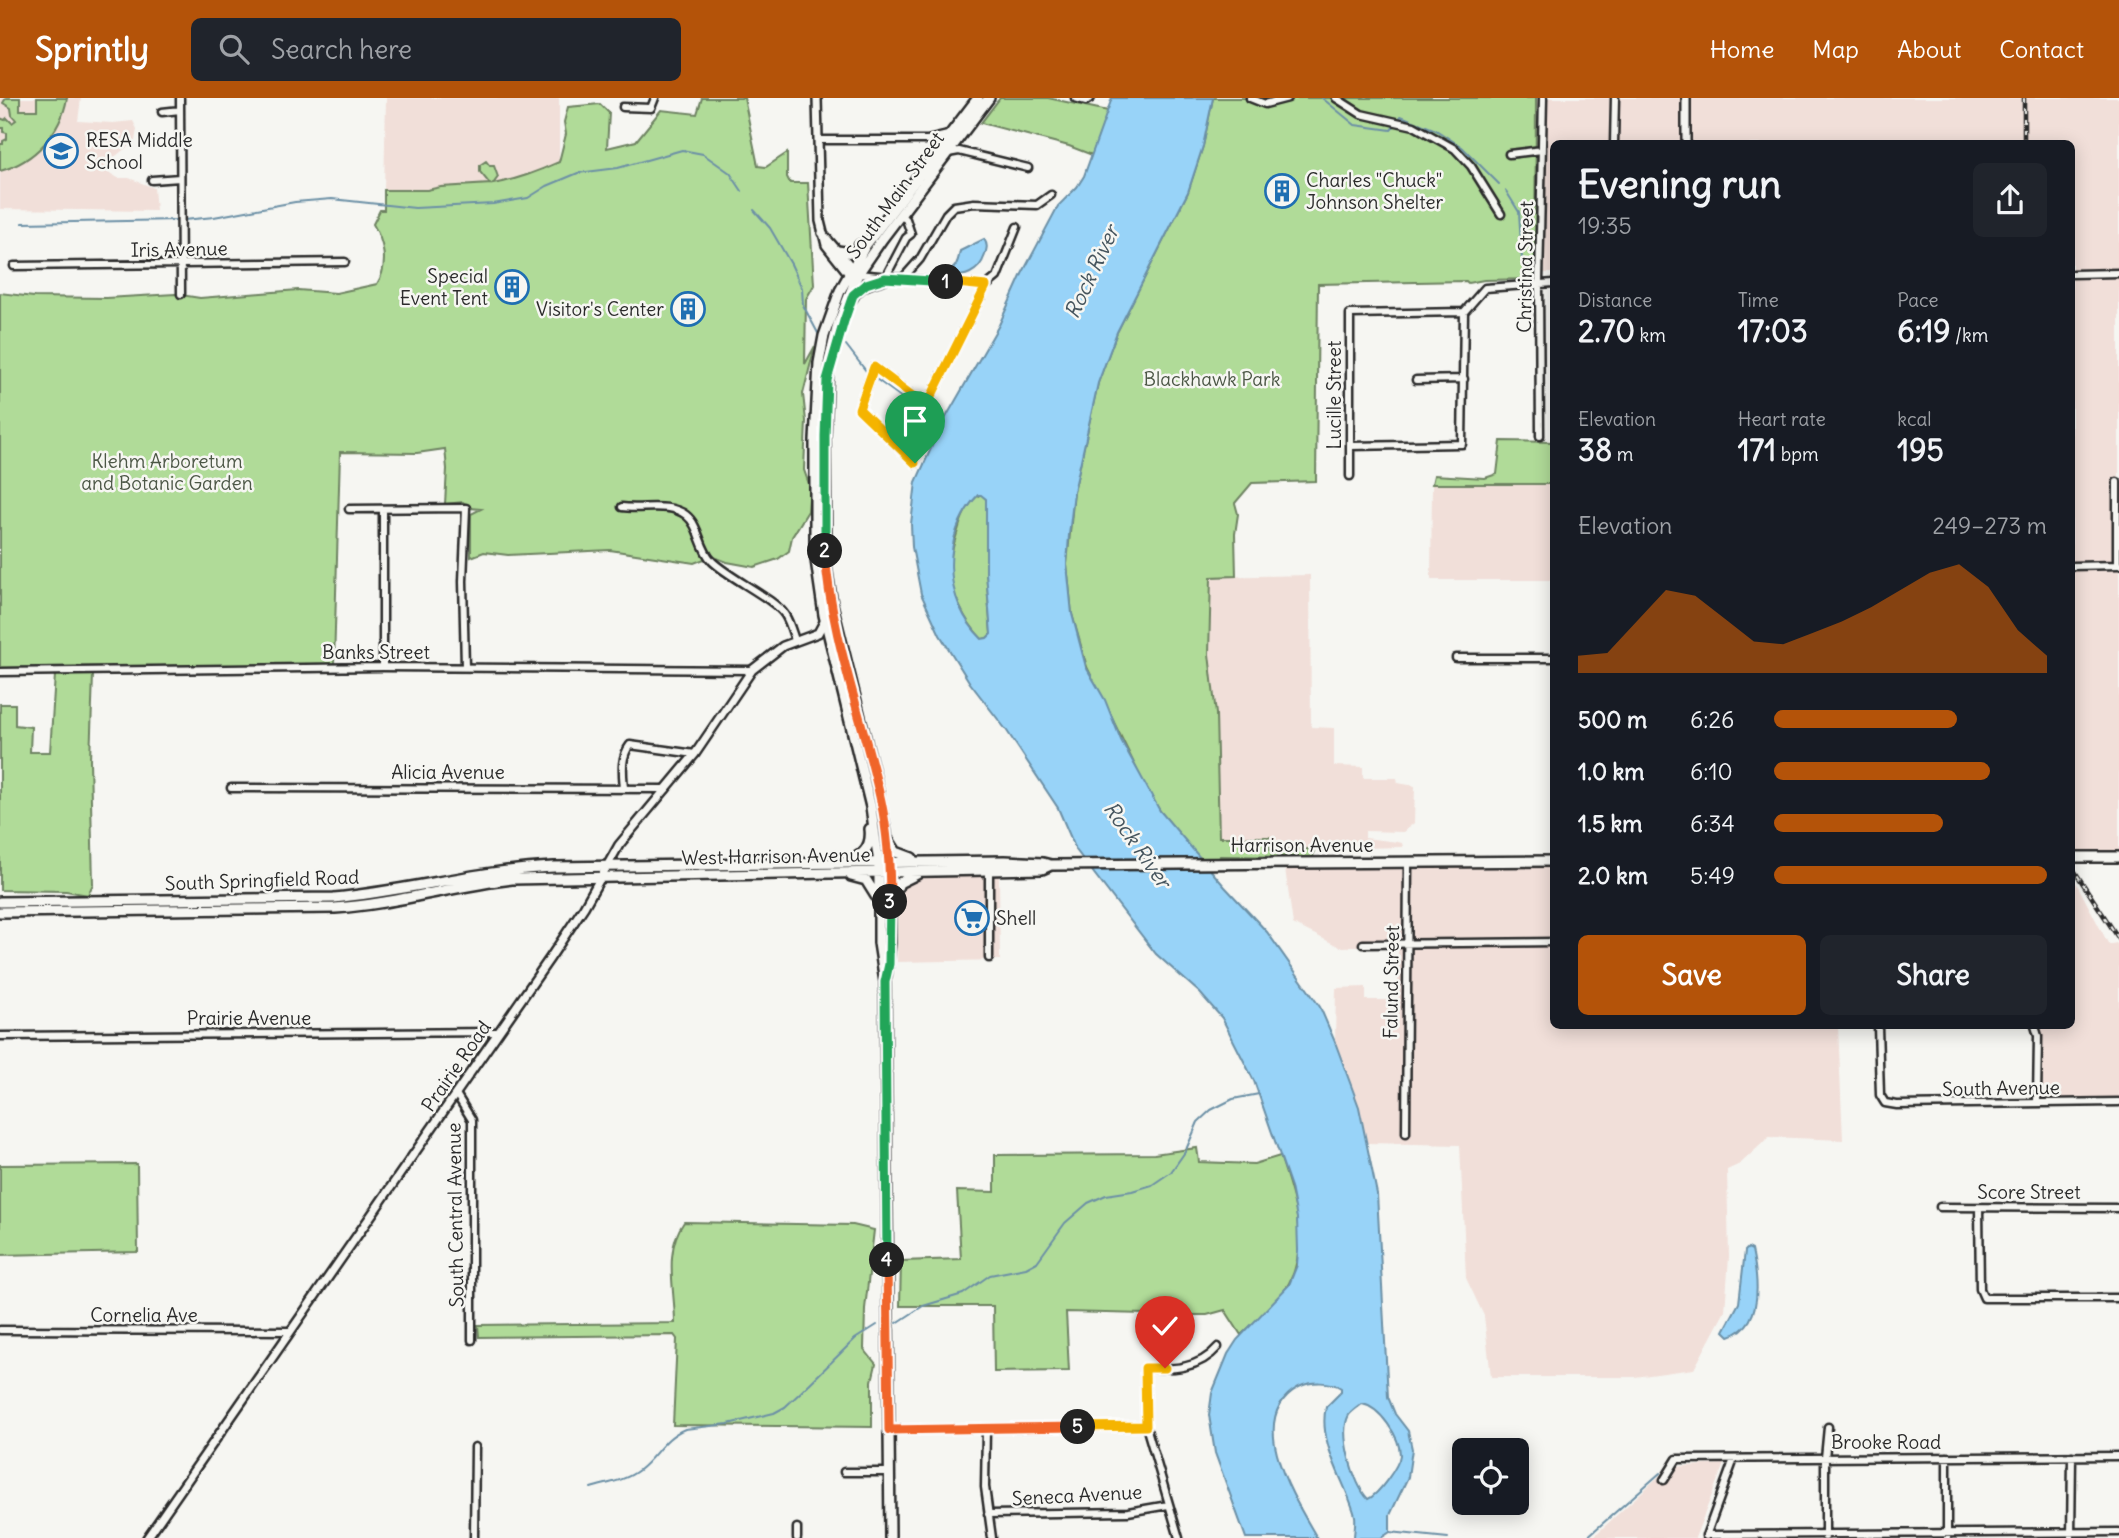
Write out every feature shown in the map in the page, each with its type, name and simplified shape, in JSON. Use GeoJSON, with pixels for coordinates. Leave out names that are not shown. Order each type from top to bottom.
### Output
{"type":"FeatureCollection","features":[{"type":"Feature","properties":{"kind":"main road","name":"South Main Street"},"geometry":{"type":"LineString","coordinates":[[890,1538],[885,982],[880,955],[878,908],[886,833],[877,782],[829,585],[824,531],[827,380],[831,349],[853,272],[947,154],[955,135],[978,98]]}},
{"type":"Feature","properties":{"kind":"main road","name":"South Main Street"},"geometry":{"type":"LineString","coordinates":[[885,982],[889,964],[884,867],[862,765],[825,620],[819,583],[814,527],[817,384],[827,327],[853,272],[883,221],[935,153],[989,98]]}},
{"type":"Feature","properties":{"kind":"main road"},"geometry":{"type":"LineString","coordinates":[[838,251],[849,254],[856,251],[869,233],[883,221]]}},
{"type":"Feature","properties":{"kind":"main road"},"geometry":{"type":"LineString","coordinates":[[827,380],[853,295],[866,284],[885,278]]}},
{"type":"Feature","properties":{"kind":"main road"},"geometry":{"type":"LineString","coordinates":[[826,863],[856,858],[869,844],[871,834],[863,789],[862,765]]}},
{"type":"Feature","properties":{"kind":"main road"},"geometry":{"type":"LineString","coordinates":[[886,833],[893,849],[905,857],[966,858],[987,864]]}},
{"type":"Feature","properties":{"kind":"main road"},"geometry":{"type":"LineString","coordinates":[[2075,857],[2119,857]]}},
{"type":"Feature","properties":{"kind":"main road","name":"Harrison Avenue"},"geometry":{"type":"LineString","coordinates":[[1051,865],[1550,861]]}},
{"type":"Feature","properties":{"kind":"main road","name":"West Harrison Avenue"},"geometry":{"type":"LineString","coordinates":[[606,867],[826,863],[931,871],[987,864]]}},
{"type":"Feature","properties":{"kind":"main road","name":"West Harrison Avenue"},"geometry":{"type":"LineString","coordinates":[[600,876],[766,873],[987,864],[1051,865]]}},
{"type":"Feature","properties":{"kind":"main road","name":"South Springfield Road"},"geometry":{"type":"LineString","coordinates":[[0,902],[334,898],[373,894],[511,870],[606,867]]}},
{"type":"Feature","properties":{"kind":"main road"},"geometry":{"type":"LineString","coordinates":[[889,964],[893,950],[894,891],[912,875],[931,871]]}},
{"type":"Feature","properties":{"kind":"main road"},"geometry":{"type":"LineString","coordinates":[[766,873],[861,877],[874,891],[878,908]]}},
{"type":"Feature","properties":{"kind":"main road","name":"South Springfield Road"},"geometry":{"type":"LineString","coordinates":[[0,912],[335,908],[389,902],[497,880],[600,876]]}},
{"type":"Feature","properties":{"kind":"street"},"geometry":{"type":"LineString","coordinates":[[180,98],[181,294]]}},
{"type":"Feature","properties":{"kind":"street"},"geometry":{"type":"LineString","coordinates":[[623,107],[651,108],[655,98]]}},
{"type":"Feature","properties":{"kind":"street"},"geometry":{"type":"LineString","coordinates":[[817,98],[819,210],[826,245],[853,272],[885,278],[986,286]]}},
{"type":"Feature","properties":{"kind":"street"},"geometry":{"type":"LineString","coordinates":[[1074,98],[1089,99]]}},
{"type":"Feature","properties":{"kind":"street"},"geometry":{"type":"LineString","coordinates":[[1250,98],[1265,104],[1288,98]]}},
{"type":"Feature","properties":{"kind":"street"},"geometry":{"type":"LineString","coordinates":[[1336,98],[1361,114],[1414,126],[1455,149],[1471,166],[1501,214]]}},
{"type":"Feature","properties":{"kind":"street","name":"Christina Street"},"geometry":{"type":"LineString","coordinates":[[1540,436],[1539,283],[1543,98]]}},
{"type":"Feature","properties":{"kind":"street"},"geometry":{"type":"LineString","coordinates":[[1614,140],[1615,98]]}},
{"type":"Feature","properties":{"kind":"street"},"geometry":{"type":"LineString","coordinates":[[1686,98],[1686,140]]}},
{"type":"Feature","properties":{"kind":"street"},"geometry":{"type":"LineString","coordinates":[[162,112],[180,110]]}},
{"type":"Feature","properties":{"kind":"street"},"geometry":{"type":"LineString","coordinates":[[818,140],[927,140],[955,135],[965,153]]}},
{"type":"Feature","properties":{"kind":"street"},"geometry":{"type":"LineString","coordinates":[[927,140],[933,145],[935,153]]}},
{"type":"Feature","properties":{"kind":"street"},"geometry":{"type":"LineString","coordinates":[[1509,154],[1542,150]]}},
{"type":"Feature","properties":{"kind":"street"},"geometry":{"type":"LineString","coordinates":[[947,154],[955,151],[1028,168]]}},
{"type":"Feature","properties":{"kind":"street"},"geometry":{"type":"LineString","coordinates":[[152,180],[180,178]]}},
{"type":"Feature","properties":{"kind":"street"},"geometry":{"type":"LineString","coordinates":[[903,278],[920,259],[946,214],[954,206],[974,203],[1037,205],[1051,195]]}},
{"type":"Feature","properties":{"kind":"street"},"geometry":{"type":"LineString","coordinates":[[885,278],[906,238],[911,234],[906,219],[899,216]]}},
{"type":"Feature","properties":{"kind":"street"},"geometry":{"type":"LineString","coordinates":[[915,463],[859,409],[874,367],[914,397],[928,403],[986,286],[997,277],[1017,227]]}},
{"type":"Feature","properties":{"kind":"street"},"geometry":{"type":"LineString","coordinates":[[822,232],[853,272]]}},
{"type":"Feature","properties":{"kind":"street","name":"Iris Avenue"},"geometry":{"type":"LineString","coordinates":[[14,266],[345,262]]}},
{"type":"Feature","properties":{"kind":"street"},"geometry":{"type":"LineString","coordinates":[[2075,274],[2119,274]]}},
{"type":"Feature","properties":{"kind":"street"},"geometry":{"type":"LineString","coordinates":[[1350,446],[1462,444],[1464,312],[1485,288],[1550,283]]}},
{"type":"Feature","properties":{"kind":"street","name":"Lucille Street"},"geometry":{"type":"LineString","coordinates":[[1350,476],[1350,314],[1464,312]]}},
{"type":"Feature","properties":{"kind":"street"},"geometry":{"type":"LineString","coordinates":[[1416,380],[1464,379]]}},
{"type":"Feature","properties":{"kind":"street"},"geometry":{"type":"LineString","coordinates":[[2075,566],[2118,565],[2117,482]]}},
{"type":"Feature","properties":{"kind":"street"},"geometry":{"type":"LineString","coordinates":[[622,507],[664,508],[686,515],[694,526],[704,553],[724,572],[783,612],[795,640]]}},
{"type":"Feature","properties":{"kind":"street"},"geometry":{"type":"LineString","coordinates":[[349,509],[466,508],[463,581],[465,667]]}},
{"type":"Feature","properties":{"kind":"street"},"geometry":{"type":"LineString","coordinates":[[383,509],[383,667]]}},
{"type":"Feature","properties":{"kind":"street"},"geometry":{"type":"LineString","coordinates":[[811,637],[822,629],[825,620]]}},
{"type":"Feature","properties":{"kind":"street"},"geometry":{"type":"LineString","coordinates":[[811,637],[825,639],[831,646]]}},
{"type":"Feature","properties":{"kind":"street","name":"Prairie Road"},"geometry":{"type":"LineString","coordinates":[[147,1538],[584,907],[619,845],[695,754],[752,670],[772,653],[795,640],[811,637]]}},
{"type":"Feature","properties":{"kind":"street"},"geometry":{"type":"LineString","coordinates":[[1456,658],[1550,658]]}},
{"type":"Feature","properties":{"kind":"street","name":"Banks Street"},"geometry":{"type":"LineString","coordinates":[[0,672],[383,667],[752,670]]}},
{"type":"Feature","properties":{"kind":"street"},"geometry":{"type":"LineString","coordinates":[[624,789],[623,762],[630,745],[695,754]]}},
{"type":"Feature","properties":{"kind":"street","name":"Alicia Avenue"},"geometry":{"type":"LineString","coordinates":[[231,788],[666,789]]}},
{"type":"Feature","properties":{"kind":"street","name":"Falund Street"},"geometry":{"type":"LineString","coordinates":[[1406,1133],[1408,862]]}},
{"type":"Feature","properties":{"kind":"street"},"geometry":{"type":"LineString","coordinates":[[987,864],[989,958]]}},
{"type":"Feature","properties":{"kind":"street"},"geometry":{"type":"LineString","coordinates":[[1363,944],[1550,942]]}},
{"type":"Feature","properties":{"kind":"street","name":"South Avenue"},"geometry":{"type":"LineString","coordinates":[[1878,1029],[1880,1095],[1885,1103],[2119,1102]]}},
{"type":"Feature","properties":{"kind":"street"},"geometry":{"type":"LineString","coordinates":[[2036,1029],[2037,1102]]}},
{"type":"Feature","properties":{"kind":"street","name":"Prairie Avenue"},"geometry":{"type":"LineString","coordinates":[[0,1036],[498,1032]]}},
{"type":"Feature","properties":{"kind":"street","name":"South Central Avenue"},"geometry":{"type":"LineString","coordinates":[[456,1094],[472,1120],[472,1340]]}},
{"type":"Feature","properties":{"kind":"street","name":"Score Street"},"geometry":{"type":"LineString","coordinates":[[1940,1207],[2119,1208]]}},
{"type":"Feature","properties":{"kind":"street"},"geometry":{"type":"LineString","coordinates":[[1979,1208],[1980,1289],[1984,1298],[2119,1298]]}},
{"type":"Feature","properties":{"kind":"street","name":"Cornelia Ave"},"geometry":{"type":"LineString","coordinates":[[0,1330],[289,1331]]}},
{"type":"Feature","properties":{"kind":"street"},"geometry":{"type":"LineString","coordinates":[[1179,1538],[1146,1426],[1145,1368],[1175,1368],[1200,1363],[1218,1347]]}},
{"type":"Feature","properties":{"kind":"street"},"geometry":{"type":"LineString","coordinates":[[889,1430],[1146,1426]]}},
{"type":"Feature","properties":{"kind":"street"},"geometry":{"type":"LineString","coordinates":[[1825,1536],[1825,1458],[1828,1427]]}},
{"type":"Feature","properties":{"kind":"street"},"geometry":{"type":"LineString","coordinates":[[986,1429],[985,1488],[992,1538]]}},
{"type":"Feature","properties":{"kind":"street"},"geometry":{"type":"LineString","coordinates":[[474,1538],[475,1447]]}},
{"type":"Feature","properties":{"kind":"street"},"geometry":{"type":"LineString","coordinates":[[2071,1535],[2072,1456]]}},
{"type":"Feature","properties":{"kind":"street","name":"Brooke Road"},"geometry":{"type":"LineString","coordinates":[[1664,1480],[1676,1459],[2119,1456]]}},
{"type":"Feature","properties":{"kind":"street"},"geometry":{"type":"LineString","coordinates":[[1947,1457],[1947,1535]]}},
{"type":"Feature","properties":{"kind":"street"},"geometry":{"type":"LineString","coordinates":[[1734,1458],[1705,1537],[2071,1535],[2119,1532]]}},
{"type":"Feature","properties":{"kind":"street"},"geometry":{"type":"LineString","coordinates":[[844,1472],[889,1472]]}},
{"type":"Feature","properties":{"kind":"street","name":"Seneca Avenue"},"geometry":{"type":"LineString","coordinates":[[988,1514],[1128,1512],[1168,1505]]}},
{"type":"Feature","properties":{"kind":"street"},"geometry":{"type":"LineString","coordinates":[[797,1528],[797,1538]]}},
{"type":"Feature","properties":{"kind":"shaded area","name":"RESA Middle School"},"geometry":{"type":"Polygon","coordinates":[[[0,98],[81,98],[78,121],[133,121],[137,129],[135,141],[108,162],[108,172],[118,178],[129,178],[154,188],[156,211],[0,209],[0,98]]]}},
{"type":"Feature","properties":{"kind":"shaded area"},"geometry":{"type":"Polygon","coordinates":[[[386,98],[559,98],[559,172],[501,190],[384,190],[386,98]]]}},
{"type":"Feature","properties":{"kind":"shaded area"},"geometry":{"type":"Polygon","coordinates":[[[1536,98],[2119,98],[2119,850],[2075,850],[2075,140],[1550,140],[1550,273],[1535,273],[1536,98]]]}},
{"type":"Feature","properties":{"kind":"shaded area"},"geometry":{"type":"Polygon","coordinates":[[[1432,484],[1550,484],[1550,580],[1431,580],[1432,484]]]}},
{"type":"Feature","properties":{"kind":"shaded area"},"geometry":{"type":"Polygon","coordinates":[[[1310,575],[1311,727],[1334,728],[1334,766],[1363,767],[1363,778],[1397,778],[1398,783],[1415,786],[1414,823],[1403,832],[1365,831],[1365,838],[1398,842],[1402,843],[1403,847],[1270,850],[1269,837],[1219,837],[1216,714],[1209,654],[1211,577],[1310,575]]]}},
{"type":"Feature","properties":{"kind":"shaded area"},"geometry":{"type":"Polygon","coordinates":[[[1550,866],[1550,1029],[1838,1029],[1843,1140],[1769,1137],[1740,1164],[1727,1170],[1729,1257],[1725,1311],[1694,1369],[1635,1377],[1491,1377],[1484,1316],[1466,1278],[1460,1145],[1367,1143],[1359,1107],[1335,1042],[1336,988],[1366,987],[1366,1000],[1398,1000],[1398,946],[1340,947],[1293,924],[1285,869],[1550,866]]]}},
{"type":"Feature","properties":{"kind":"shaded area"},"geometry":{"type":"Polygon","coordinates":[[[999,875],[1000,960],[897,962],[896,898],[900,887],[910,879],[999,875]]]}},
{"type":"Feature","properties":{"kind":"shaded area"},"geometry":{"type":"Polygon","coordinates":[[[2075,881],[2109,945],[2116,943],[2119,946],[2119,1099],[2039,1099],[2040,1029],[2075,1029],[2075,881]]]}},
{"type":"Feature","properties":{"kind":"shaded area"},"geometry":{"type":"Polygon","coordinates":[[[1724,1464],[1695,1538],[1592,1538],[1669,1467],[1724,1464]]]}},
{"type":"Feature","properties":{"kind":"green space"},"geometry":{"type":"Polygon","coordinates":[[[6,98],[20,98],[20,110],[37,110],[37,98],[67,98],[59,123],[44,144],[24,161],[0,171],[0,144],[7,139],[7,133],[0,128],[0,118],[7,118],[12,123],[16,120],[11,108],[3,103],[6,98]]]}},
{"type":"Feature","properties":{"kind":"green space","name":"Klehm Arboretum and Botanic Garden"},"geometry":{"type":"Polygon","coordinates":[[[702,98],[744,98],[758,166],[766,167],[787,153],[787,177],[790,183],[808,183],[814,285],[806,299],[805,364],[815,346],[803,394],[806,421],[804,470],[810,487],[808,511],[792,537],[789,551],[778,559],[754,567],[712,556],[694,563],[610,550],[508,555],[484,552],[471,557],[471,514],[481,509],[469,508],[463,502],[445,504],[445,449],[417,453],[340,452],[334,664],[0,668],[0,293],[34,297],[106,298],[175,294],[200,298],[298,290],[336,293],[377,284],[383,269],[384,254],[373,224],[380,210],[384,210],[384,190],[427,190],[490,184],[480,172],[480,165],[486,161],[490,166],[494,166],[498,177],[493,184],[559,162],[566,134],[564,122],[568,107],[600,104],[609,113],[607,148],[636,141],[661,110],[697,114],[702,98]]]}},
{"type":"Feature","properties":{"kind":"green space"},"geometry":{"type":"Polygon","coordinates":[[[1000,98],[1048,98],[1108,111],[1092,155],[1069,146],[981,123],[1000,98]]]}},
{"type":"Feature","properties":{"kind":"green space","name":"Blackhawk Park"},"geometry":{"type":"Polygon","coordinates":[[[1213,98],[1536,98],[1535,279],[1468,283],[1318,284],[1316,481],[1252,483],[1235,503],[1238,514],[1235,534],[1236,576],[1211,577],[1209,654],[1216,714],[1219,837],[1269,837],[1270,850],[1314,849],[1313,857],[1220,856],[1219,860],[1201,860],[1160,811],[1147,790],[1087,667],[1072,614],[1067,564],[1074,492],[1098,383],[1117,332],[1188,192],[1203,146],[1213,98]]]}},
{"type":"Feature","properties":{"kind":"green space"},"geometry":{"type":"Polygon","coordinates":[[[1501,441],[1550,442],[1550,484],[1432,484],[1434,475],[1485,478],[1497,474],[1501,441]]]}},
{"type":"Feature","properties":{"kind":"green space"},"geometry":{"type":"Polygon","coordinates":[[[981,494],[986,499],[986,572],[991,634],[982,639],[959,606],[950,576],[951,556],[963,515],[981,494]]]}},
{"type":"Feature","properties":{"kind":"green space"},"geometry":{"type":"Polygon","coordinates":[[[55,675],[93,675],[90,760],[93,884],[88,895],[66,891],[0,890],[0,704],[15,704],[15,725],[31,727],[30,752],[50,752],[55,675]]]}},
{"type":"Feature","properties":{"kind":"green space"},"geometry":{"type":"Polygon","coordinates":[[[1197,1148],[1199,1162],[1254,1164],[1280,1156],[1294,1203],[1299,1236],[1298,1252],[1289,1283],[1280,1297],[1241,1335],[1225,1310],[1207,1315],[1066,1312],[1069,1371],[994,1372],[993,1306],[900,1306],[901,1261],[961,1259],[957,1191],[995,1192],[995,1155],[1154,1154],[1197,1148]]]}},
{"type":"Feature","properties":{"kind":"green space"},"geometry":{"type":"Polygon","coordinates":[[[137,1164],[138,1252],[0,1255],[0,1165],[137,1164]]]}},
{"type":"Feature","properties":{"kind":"green space"},"geometry":{"type":"Polygon","coordinates":[[[684,1222],[853,1225],[874,1230],[865,1309],[864,1349],[876,1364],[872,1381],[872,1427],[673,1425],[677,1339],[674,1335],[479,1337],[478,1325],[675,1323],[672,1258],[678,1233],[684,1222]]]}},
{"type":"Feature","properties":{"kind":"water","name":"Rock River"},"geometry":{"type":"Polygon","coordinates":[[[1112,98],[1213,98],[1203,146],[1188,192],[1117,332],[1098,383],[1074,492],[1069,535],[1067,564],[1072,614],[1086,667],[1105,700],[1121,740],[1160,811],[1267,932],[1320,1007],[1359,1107],[1377,1194],[1388,1397],[1395,1414],[1408,1431],[1412,1449],[1408,1477],[1390,1515],[1390,1532],[1381,1538],[1354,1538],[1355,1516],[1329,1449],[1324,1421],[1326,1407],[1341,1392],[1341,1388],[1321,1383],[1299,1387],[1283,1401],[1275,1418],[1274,1439],[1287,1482],[1317,1538],[1246,1538],[1215,1453],[1209,1415],[1212,1393],[1228,1354],[1237,1340],[1289,1285],[1297,1265],[1297,1218],[1291,1187],[1254,1081],[1222,1018],[1200,993],[1156,954],[1076,850],[1058,808],[1007,731],[970,683],[940,635],[921,594],[912,547],[911,524],[916,482],[941,426],[999,325],[1058,206],[1084,176],[1112,98]],[[978,495],[957,529],[951,568],[960,606],[969,624],[982,639],[991,634],[986,572],[986,499],[978,495]],[[1362,1404],[1349,1415],[1345,1434],[1353,1471],[1368,1499],[1387,1480],[1400,1455],[1397,1440],[1388,1424],[1376,1411],[1362,1404]]]}},
{"type":"Feature","properties":{"kind":"water"},"geometry":{"type":"Polygon","coordinates":[[[984,239],[986,250],[981,263],[972,272],[937,279],[935,277],[954,267],[960,251],[984,239]]]}},
{"type":"Feature","properties":{"kind":"water"},"geometry":{"type":"Polygon","coordinates":[[[1748,1248],[1752,1250],[1754,1261],[1756,1300],[1748,1322],[1740,1331],[1729,1336],[1724,1331],[1739,1303],[1745,1251],[1748,1248]]]}},
{"type":"Feature","properties":{"kind":"waterway"},"geometry":{"type":"LineString","coordinates":[[1322,98],[1355,125],[1391,130],[1396,124]]}},
{"type":"Feature","properties":{"kind":"waterway"},"geometry":{"type":"LineString","coordinates":[[1399,119],[1401,116],[1436,130],[1462,147],[1499,184]]}},
{"type":"Feature","properties":{"kind":"waterway"},"geometry":{"type":"LineString","coordinates":[[184,220],[295,202],[332,199],[415,208],[493,204],[528,198],[547,186],[578,173],[618,168],[682,150],[703,154],[730,173],[742,191]]}},
{"type":"Feature","properties":{"kind":"waterway"},"geometry":{"type":"LineString","coordinates":[[1506,191],[1519,212],[1522,260]]}},
{"type":"Feature","properties":{"kind":"waterway"},"geometry":{"type":"LineString","coordinates":[[754,210],[770,228],[791,264],[802,288],[803,305],[820,337]]}},
{"type":"Feature","properties":{"kind":"waterway"},"geometry":{"type":"LineString","coordinates":[[22,223],[178,220]]}},
{"type":"Feature","properties":{"kind":"waterway"},"geometry":{"type":"LineString","coordinates":[[846,345],[866,371]]}},
{"type":"Feature","properties":{"kind":"waterway"},"geometry":{"type":"LineString","coordinates":[[876,379],[941,426]]}},
{"type":"Feature","properties":{"kind":"waterway"},"geometry":{"type":"LineString","coordinates":[[897,1323],[923,1306],[963,1294],[990,1275],[1026,1268],[1037,1262],[1065,1223],[1088,1203],[1106,1195],[1152,1185],[1171,1172],[1185,1152],[1198,1122],[1211,1110],[1233,1099],[1259,1094]]}},
{"type":"Feature","properties":{"kind":"waterway"},"geometry":{"type":"LineString","coordinates":[[591,1488],[634,1474],[671,1437],[685,1429],[728,1424],[774,1413],[785,1407],[855,1339],[877,1325]]}},
{"type":"Feature","properties":{"kind":"waterway"},"geometry":{"type":"LineString","coordinates":[[1586,1538],[1660,1473]]}},
{"type":"Feature","properties":{"kind":"waterway"},"geometry":{"type":"LineString","coordinates":[[1390,1532],[1448,1538]]}},
{"type":"Feature","properties":{"kind":"railway"},"geometry":{"type":"LineString","coordinates":[[2024,98],[2024,140]]}},
{"type":"Feature","properties":{"kind":"railway"},"geometry":{"type":"LineString","coordinates":[[2075,872],[2119,939]]}},
{"type":"Feature","properties":{"kind":"place","name":"RESA Middle School"},"geometry":{"type":"Point","coordinates":[61,151]}},
{"type":"Feature","properties":{"kind":"place","name":"Charles \"Chuck\" Johnson Shelter"},"geometry":{"type":"Point","coordinates":[1282,191]}},
{"type":"Feature","properties":{"kind":"place","name":"Special Event Tent"},"geometry":{"type":"Point","coordinates":[512,287]}},
{"type":"Feature","properties":{"kind":"place","name":"Visitor's Center"},"geometry":{"type":"Point","coordinates":[688,309]}},
{"type":"Feature","properties":{"kind":"place","name":"Shell"},"geometry":{"type":"Point","coordinates":[972,918]}},
{"type":"Feature","properties":{"kind":"route"},"geometry":{"type":"LineString","coordinates":[[915,463],[859,409],[874,367],[914,397],[928,403],[986,286],[903,278],[885,278],[866,284],[853,295],[827,380],[824,531],[826,566],[832,604],[882,805],[889,863],[890,943],[885,982],[889,1430],[1146,1426],[1145,1368],[1165,1368]]}}]}
